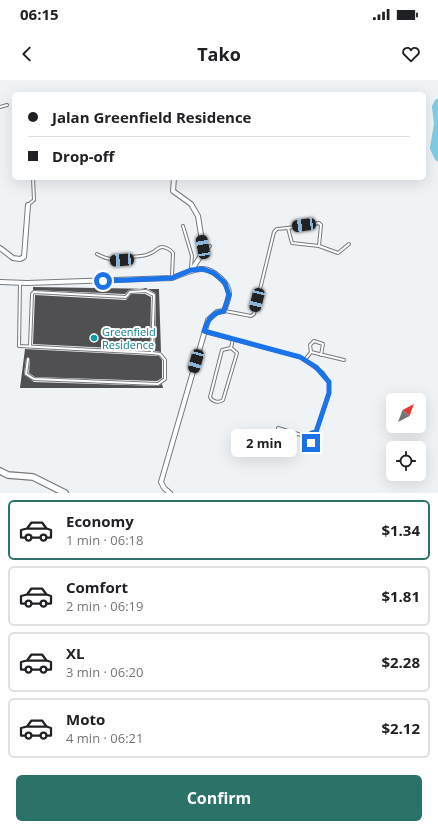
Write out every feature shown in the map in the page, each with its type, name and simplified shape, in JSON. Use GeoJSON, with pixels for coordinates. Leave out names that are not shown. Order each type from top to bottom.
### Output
{"type":"FeatureCollection","features":[{"type":"Feature","properties":{"kind":"main road"},"geometry":{"type":"LineString","coordinates":[[0,472],[8,475],[33,477],[55,491],[65,493]]}},
{"type":"Feature","properties":{"kind":"street"},"geometry":{"type":"LineString","coordinates":[[174,180],[173,191],[191,204],[198,216],[203,247],[200,257],[191,270]]}},
{"type":"Feature","properties":{"kind":"street"},"geometry":{"type":"LineString","coordinates":[[0,248],[13,258],[20,259],[24,257],[28,205]]}},
{"type":"Feature","properties":{"kind":"street"},"geometry":{"type":"LineString","coordinates":[[0,282],[20,283],[172,278],[191,270],[203,269],[214,273],[225,283],[229,295],[224,311],[212,315],[208,320],[204,331],[162,482],[164,488],[170,493]]}},
{"type":"Feature","properties":{"kind":"lane"},"geometry":{"type":"LineString","coordinates":[[0,107],[7,105]]}},
{"type":"Feature","properties":{"kind":"lane"},"geometry":{"type":"LineString","coordinates":[[28,205],[34,200],[33,180]]}},
{"type":"Feature","properties":{"kind":"lane"},"geometry":{"type":"LineString","coordinates":[[224,311],[251,316],[254,314],[275,230],[319,223],[321,225],[319,246]]}},
{"type":"Feature","properties":{"kind":"lane"},"geometry":{"type":"LineString","coordinates":[[183,226],[192,256],[191,270]]}},
{"type":"Feature","properties":{"kind":"lane"},"geometry":{"type":"LineString","coordinates":[[288,228],[292,243],[319,246],[338,253],[349,244]]}},
{"type":"Feature","properties":{"kind":"lane"},"geometry":{"type":"LineString","coordinates":[[200,257],[210,246]]}},
{"type":"Feature","properties":{"kind":"lane"},"geometry":{"type":"LineString","coordinates":[[97,254],[107,259],[122,260],[130,257],[144,257],[160,247],[164,247],[173,253],[172,278]]}},
{"type":"Feature","properties":{"kind":"lane"},"geometry":{"type":"LineString","coordinates":[[20,283],[19,346],[160,354],[165,360],[165,379],[158,384],[34,379],[26,374],[28,359]]}},
{"type":"Feature","properties":{"kind":"lane"},"geometry":{"type":"LineString","coordinates":[[30,346],[32,294],[34,292],[126,296],[130,292],[146,291],[154,295],[152,353]]}},
{"type":"Feature","properties":{"kind":"lane"},"geometry":{"type":"LineString","coordinates":[[204,331],[293,355],[305,360],[319,370],[329,382],[329,393],[316,432]]}},
{"type":"Feature","properties":{"kind":"lane"},"geometry":{"type":"LineString","coordinates":[[231,348],[234,339]]}},
{"type":"Feature","properties":{"kind":"lane"},"geometry":{"type":"LineString","coordinates":[[305,360],[311,352],[310,345],[314,341],[318,341],[323,344],[321,355]]}},
{"type":"Feature","properties":{"kind":"lane"},"geometry":{"type":"LineString","coordinates":[[231,348],[236,353],[223,400],[214,401],[210,397],[222,350],[231,348]]}},
{"type":"Feature","properties":{"kind":"lane"},"geometry":{"type":"LineString","coordinates":[[311,352],[344,360]]}},
{"type":"Feature","properties":{"kind":"lane"},"geometry":{"type":"LineString","coordinates":[[278,428],[308,437],[311,443],[318,444],[320,437],[316,432]]}},
{"type":"Feature","properties":{"kind":"lane"},"geometry":{"type":"LineString","coordinates":[[308,437],[310,434],[316,432]]}},
{"type":"Feature","properties":{"kind":"building"},"geometry":{"type":"Polygon","coordinates":[[[33,287],[140,289],[129,290],[125,294],[33,290],[33,287]]]}},
{"type":"Feature","properties":{"kind":"building"},"geometry":{"type":"Polygon","coordinates":[[[147,289],[159,289],[161,352],[155,351],[156,295],[147,289]]]}},
{"type":"Feature","properties":{"kind":"building"},"geometry":{"type":"Polygon","coordinates":[[[131,294],[145,294],[151,297],[150,350],[33,344],[35,295],[126,300],[131,294]]]}},
{"type":"Feature","properties":{"kind":"building"},"geometry":{"type":"Polygon","coordinates":[[[25,349],[159,356],[162,360],[162,378],[157,381],[35,377],[29,373],[30,359],[28,357],[26,359],[24,374],[34,382],[158,386],[162,384],[163,388],[20,388],[25,349]]]}},
{"type":"Feature","properties":{"kind":"waterway"},"geometry":{"type":"LineString","coordinates":[[438,103],[436,107],[438,124],[434,148],[438,157]]}},
{"type":"Feature","properties":{"kind":"place","name":"Greenfield Residence"},"geometry":{"type":"Point","coordinates":[94,338]}},
{"type":"Feature","properties":{"kind":"route"},"geometry":{"type":"LineString","coordinates":[[103,281],[143,278],[172,278],[191,270],[203,269],[214,273],[225,283],[229,295],[224,311],[217,312],[212,315],[208,320],[204,331],[300,357],[323,373],[329,382],[329,393],[316,432],[313,432],[308,437],[308,441],[311,443]]}}]}
